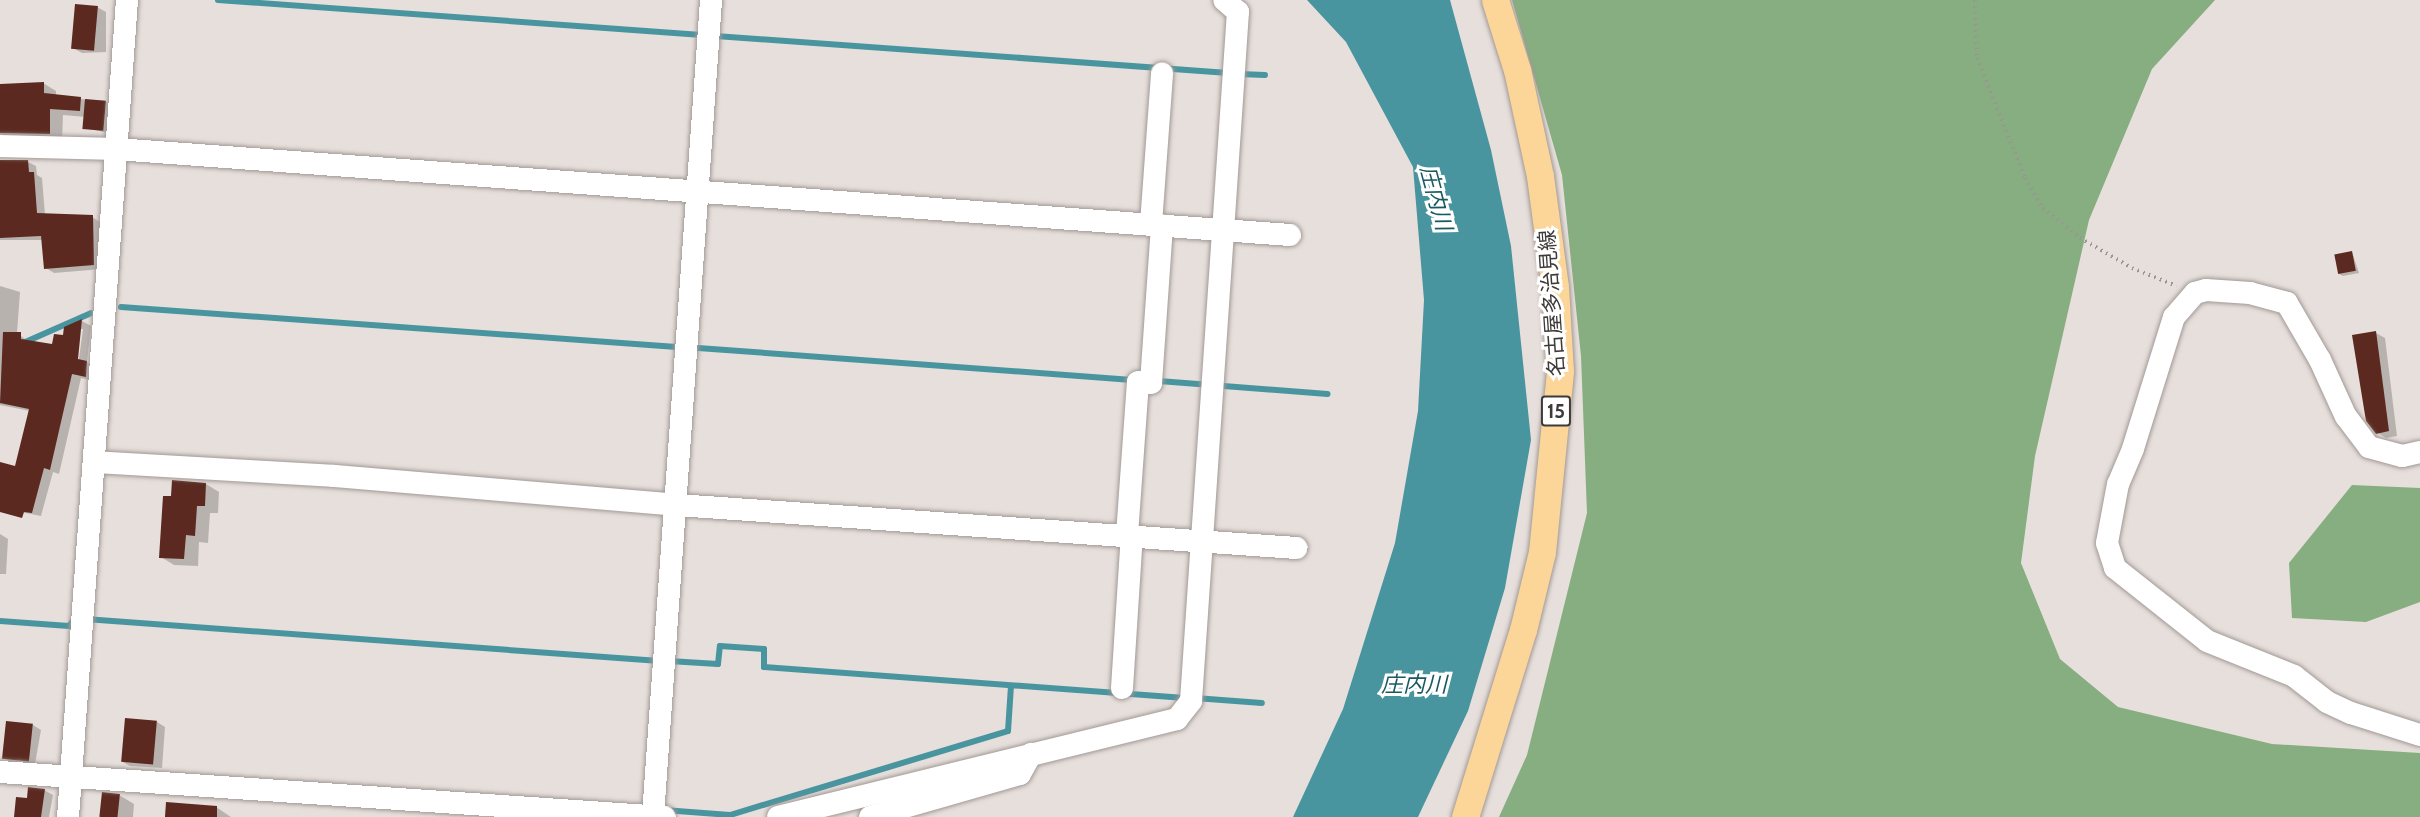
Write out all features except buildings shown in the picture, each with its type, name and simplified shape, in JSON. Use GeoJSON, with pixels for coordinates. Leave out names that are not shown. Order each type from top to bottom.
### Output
{"type":"FeatureCollection","features":[{"type":"Feature","properties":{"kind":"main road","name":"名古屋多治見線"},"geometry":{"type":"LineString","coordinates":[[1465,817],[1523,630],[1542,552],[1560,371],[1555,288],[1540,176],[1517,70],[1496,0]]}},
{"type":"Feature","properties":{"kind":"street"},"geometry":{"type":"LineString","coordinates":[[68,817],[127,0]]}},
{"type":"Feature","properties":{"kind":"street"},"geometry":{"type":"LineString","coordinates":[[0,772],[658,817],[711,0]]}},
{"type":"Feature","properties":{"kind":"street"},"geometry":{"type":"LineString","coordinates":[[778,817],[1177,719],[1191,701],[1238,12],[1224,0]]}},
{"type":"Feature","properties":{"kind":"street"},"geometry":{"type":"LineString","coordinates":[[1122,688],[1138,382],[1151,383],[1162,73]]}},
{"type":"Feature","properties":{"kind":"street"},"geometry":{"type":"LineString","coordinates":[[0,146],[116,149],[1290,235]]}},
{"type":"Feature","properties":{"kind":"street"},"geometry":{"type":"LineString","coordinates":[[2420,452],[2402,456],[2369,447],[2346,417],[2320,360],[2287,303],[2250,293],[2206,290],[2195,293],[2174,317],[2133,449],[2118,484],[2107,543],[2109,556],[2115,568],[2207,641],[2294,676],[2327,702],[2351,713],[2420,735]]}},
{"type":"Feature","properties":{"kind":"street"},"geometry":{"type":"LineString","coordinates":[[94,462],[334,476],[677,505],[1297,548]]}},
{"type":"Feature","properties":{"kind":"street"},"geometry":{"type":"LineString","coordinates":[[870,817],[1020,774],[1031,754]]}},
{"type":"Feature","properties":{"kind":"path"},"geometry":{"type":"LineString","coordinates":[[1975,0],[1977,58],[2025,178],[2043,208],[2080,238],[2132,268],[2195,293]]}},
{"type":"Feature","properties":{"kind":"green space"},"geometry":{"type":"Polygon","coordinates":[[[1512,0],[2215,0],[2152,69],[2089,220],[2035,456],[2021,563],[2060,659],[2118,707],[2272,744],[2420,753],[2420,817],[1499,817],[1527,755],[1587,513],[1581,356],[1562,175],[1512,0]]]}},
{"type":"Feature","properties":{"kind":"green space"},"geometry":{"type":"Polygon","coordinates":[[[2352,485],[2420,488],[2420,602],[2366,622],[2292,618],[2289,563],[2352,485]]]}},
{"type":"Feature","properties":{"kind":"water","name":"庄内川"},"geometry":{"type":"Polygon","coordinates":[[[1307,0],[1450,0],[1491,150],[1511,246],[1531,440],[1505,588],[1468,711],[1418,817],[1293,817],[1343,709],[1395,543],[1418,411],[1424,300],[1413,167],[1346,42],[1307,0]]]}},
{"type":"Feature","properties":{"kind":"waterway"},"geometry":{"type":"LineString","coordinates":[[218,0],[1228,73]]}},
{"type":"Feature","properties":{"kind":"waterway"},"geometry":{"type":"LineString","coordinates":[[1239,74],[1265,75]]}},
{"type":"Feature","properties":{"kind":"waterway"},"geometry":{"type":"LineString","coordinates":[[121,307],[677,347]]}},
{"type":"Feature","properties":{"kind":"waterway"},"geometry":{"type":"LineString","coordinates":[[23,343],[91,313]]}},
{"type":"Feature","properties":{"kind":"waterway"},"geometry":{"type":"LineString","coordinates":[[698,348],[1129,380]]}},
{"type":"Feature","properties":{"kind":"waterway"},"geometry":{"type":"LineString","coordinates":[[1159,381],[1327,394]]}},
{"type":"Feature","properties":{"kind":"waterway"},"geometry":{"type":"LineString","coordinates":[[0,621],[69,626],[75,618]]}},
{"type":"Feature","properties":{"kind":"waterway"},"geometry":{"type":"LineString","coordinates":[[85,619],[659,661]]}},
{"type":"Feature","properties":{"kind":"waterway"},"geometry":{"type":"LineString","coordinates":[[669,661],[718,664],[720,646],[764,649],[764,667],[1185,698]]}},
{"type":"Feature","properties":{"kind":"waterway"},"geometry":{"type":"LineString","coordinates":[[664,810],[730,815],[1008,731],[1011,686]]}},
{"type":"Feature","properties":{"kind":"waterway"},"geometry":{"type":"LineString","coordinates":[[1195,698],[1262,703]]}}]}
